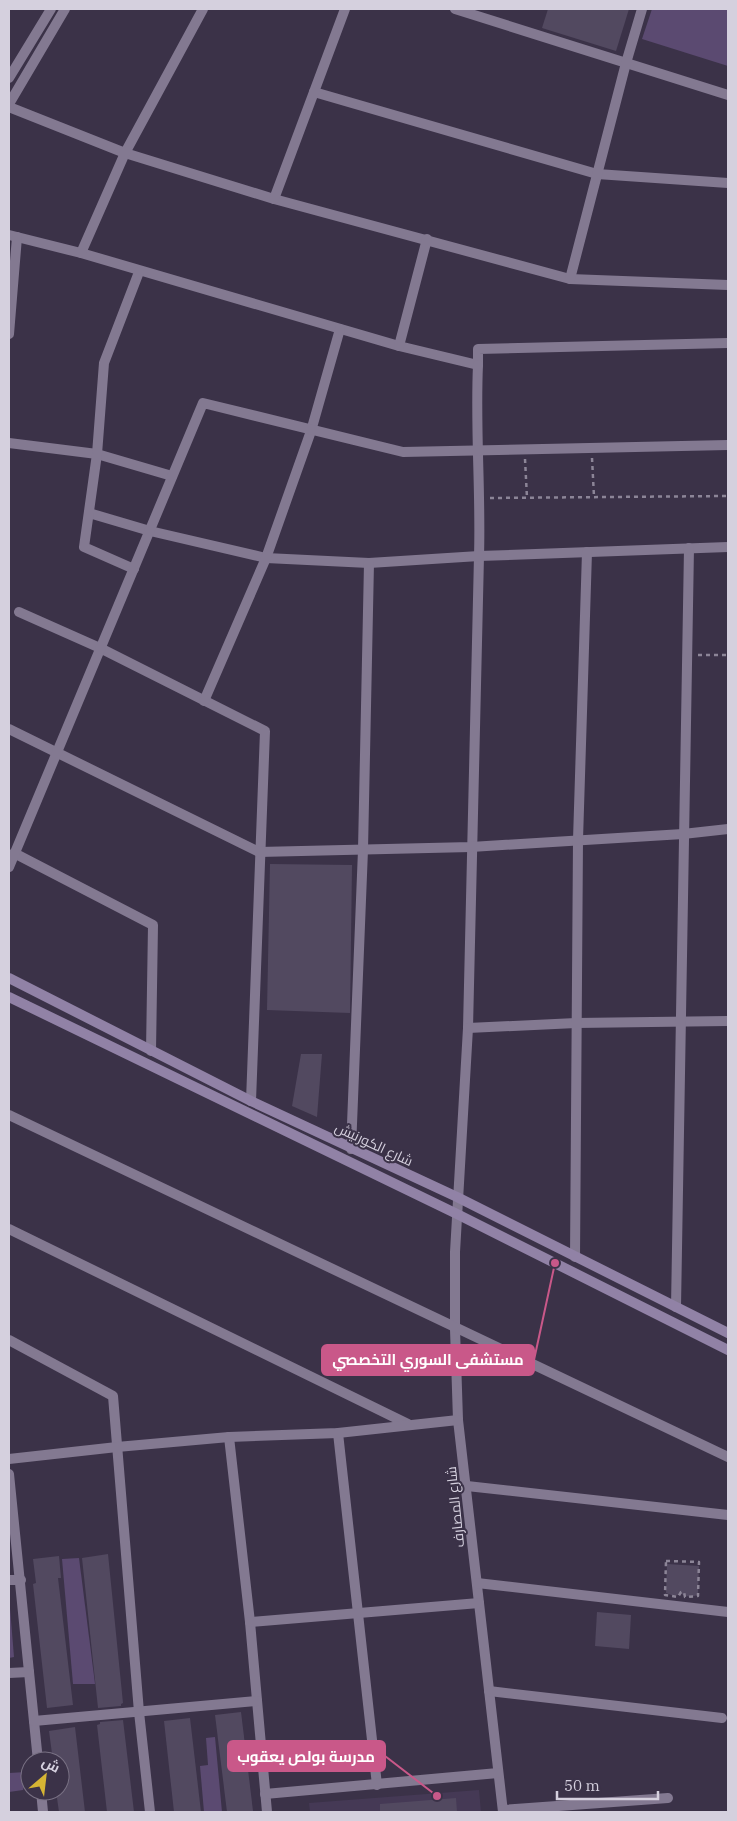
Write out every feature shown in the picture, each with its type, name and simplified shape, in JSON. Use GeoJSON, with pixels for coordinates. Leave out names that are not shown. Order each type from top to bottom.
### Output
{"type":"FeatureCollection","features":[{"type":"Feature","properties":{"kind":"street"},"geometry":{"type":"LineString","coordinates":[[9,78],[50,9]]}},
{"type":"Feature","properties":{"kind":"street"},"geometry":{"type":"LineString","coordinates":[[65,9],[9,105],[126,153],[274,198],[570,279],[728,285]]}},
{"type":"Feature","properties":{"kind":"street"},"geometry":{"type":"LineString","coordinates":[[81,253],[126,153],[203,9]]}},
{"type":"Feature","properties":{"kind":"street"},"geometry":{"type":"LineString","coordinates":[[274,198],[345,9]]}},
{"type":"Feature","properties":{"kind":"street"},"geometry":{"type":"LineString","coordinates":[[454,9],[728,95]]}},
{"type":"Feature","properties":{"kind":"street"},"geometry":{"type":"LineString","coordinates":[[570,279],[626,63],[642,9]]}},
{"type":"Feature","properties":{"kind":"street"},"geometry":{"type":"LineString","coordinates":[[314,92],[597,174],[728,183]]}},
{"type":"Feature","properties":{"kind":"street"},"geometry":{"type":"LineString","coordinates":[[9,334],[13,236],[81,253],[139,272],[399,346],[478,365],[478,349],[728,343]]}},
{"type":"Feature","properties":{"kind":"street"},"geometry":{"type":"LineString","coordinates":[[399,346],[427,239]]}},
{"type":"Feature","properties":{"kind":"street"},"geometry":{"type":"LineString","coordinates":[[134,569],[84,547],[97,454],[104,363],[139,272]]}},
{"type":"Feature","properties":{"kind":"street"},"geometry":{"type":"LineString","coordinates":[[204,700],[266,558],[311,431],[340,329]]}},
{"type":"Feature","properties":{"kind":"street","name":"شارع المصارف"},"geometry":{"type":"LineString","coordinates":[[478,365],[477,451],[480,498],[468,1028],[457,1214],[455,1329],[458,1420],[503,1811]]}},
{"type":"Feature","properties":{"kind":"street"},"geometry":{"type":"LineString","coordinates":[[9,867],[203,403],[403,452],[728,444]]}},
{"type":"Feature","properties":{"kind":"street"},"geometry":{"type":"LineString","coordinates":[[9,443],[97,454],[172,476]]}},
{"type":"Feature","properties":{"kind":"street"},"geometry":{"type":"LineString","coordinates":[[89,513],[150,531],[266,558],[369,563],[479,556],[728,547]]}},
{"type":"Feature","properties":{"kind":"street"},"geometry":{"type":"LineString","coordinates":[[676,1307],[689,548]]}},
{"type":"Feature","properties":{"kind":"street"},"geometry":{"type":"LineString","coordinates":[[575,1257],[578,840],[587,552]]}},
{"type":"Feature","properties":{"kind":"street"},"geometry":{"type":"LineString","coordinates":[[351,1150],[363,850],[369,563]]}},
{"type":"Feature","properties":{"kind":"street"},"geometry":{"type":"LineString","coordinates":[[19,612],[100,648],[264,731],[251,1101]]}},
{"type":"Feature","properties":{"kind":"street"},"geometry":{"type":"LineString","coordinates":[[9,729],[259,852],[472,847],[683,834],[728,829]]}},
{"type":"Feature","properties":{"kind":"street"},"geometry":{"type":"LineString","coordinates":[[14,853],[153,925],[151,1051]]}},
{"type":"Feature","properties":{"kind":"street","name":"شارع الكورنيش"},"geometry":{"type":"LineString","coordinates":[[9,978],[251,1101],[351,1150],[458,1197],[728,1332]]}},
{"type":"Feature","properties":{"kind":"street","name":"شارع الكورنيش"},"geometry":{"type":"LineString","coordinates":[[9,997],[457,1214],[728,1350]]}},
{"type":"Feature","properties":{"kind":"street"},"geometry":{"type":"LineString","coordinates":[[468,1028],[576,1023],[728,1021]]}},
{"type":"Feature","properties":{"kind":"street"},"geometry":{"type":"LineString","coordinates":[[9,1115],[455,1329],[728,1457]]}},
{"type":"Feature","properties":{"kind":"street"},"geometry":{"type":"LineString","coordinates":[[9,1229],[409,1424]]}},
{"type":"Feature","properties":{"kind":"street"},"geometry":{"type":"LineString","coordinates":[[9,1340],[114,1396],[139,1712],[150,1812]]}},
{"type":"Feature","properties":{"kind":"street"},"geometry":{"type":"LineString","coordinates":[[9,1459],[117,1447],[229,1438],[338,1433],[458,1420]]}},
{"type":"Feature","properties":{"kind":"street"},"geometry":{"type":"LineString","coordinates":[[338,1433],[377,1785]]}},
{"type":"Feature","properties":{"kind":"street"},"geometry":{"type":"LineString","coordinates":[[229,1438],[250,1622],[267,1812]]}},
{"type":"Feature","properties":{"kind":"street"},"geometry":{"type":"LineString","coordinates":[[9,1474],[37,1751]]}},
{"type":"Feature","properties":{"kind":"street"},"geometry":{"type":"LineString","coordinates":[[467,1486],[728,1515]]}},
{"type":"Feature","properties":{"kind":"street"},"geometry":{"type":"LineString","coordinates":[[9,1580],[21,1580]]}},
{"type":"Feature","properties":{"kind":"street"},"geometry":{"type":"LineString","coordinates":[[477,1583],[728,1612]]}},
{"type":"Feature","properties":{"kind":"street"},"geometry":{"type":"LineString","coordinates":[[250,1622],[480,1603]]}},
{"type":"Feature","properties":{"kind":"street"},"geometry":{"type":"LineString","coordinates":[[9,1673],[29,1672]]}},
{"type":"Feature","properties":{"kind":"street"},"geometry":{"type":"LineString","coordinates":[[489,1691],[722,1718]]}},
{"type":"Feature","properties":{"kind":"street"},"geometry":{"type":"LineString","coordinates":[[34,1720],[257,1701]]}},
{"type":"Feature","properties":{"kind":"street"},"geometry":{"type":"LineString","coordinates":[[265,1794],[498,1774]]}},
{"type":"Feature","properties":{"kind":"street"},"geometry":{"type":"LineString","coordinates":[[503,1811],[668,1798]]}},
{"type":"Feature","properties":{"kind":"path"},"geometry":{"type":"LineString","coordinates":[[591,448],[594,497]]}},
{"type":"Feature","properties":{"kind":"path"},"geometry":{"type":"LineString","coordinates":[[525,449],[527,498]]}},
{"type":"Feature","properties":{"kind":"path"},"geometry":{"type":"LineString","coordinates":[[480,498],[728,496]]}},
{"type":"Feature","properties":{"kind":"path"},"geometry":{"type":"LineString","coordinates":[[687,654],[728,655]]}},
{"type":"Feature","properties":{"kind":"path"},"geometry":{"type":"LineString","coordinates":[[666,1560],[699,1562],[698,1596],[684,1597],[684,1592],[681,1592],[678,1597],[665,1595],[666,1560]]}},
{"type":"Feature","properties":{"kind":"shaded area"},"geometry":{"type":"Polygon","coordinates":[[[652,9],[728,9],[728,66],[642,39],[652,9]]]}},
{"type":"Feature","properties":{"kind":"shaded area"},"geometry":{"type":"Polygon","coordinates":[[[79,1558],[95,1684],[73,1684],[62,1559],[79,1558]]]}},
{"type":"Feature","properties":{"kind":"shaded area"},"geometry":{"type":"Polygon","coordinates":[[[9,1596],[14,1657],[9,1658],[9,1596]]]}},
{"type":"Feature","properties":{"kind":"shaded area"},"geometry":{"type":"Polygon","coordinates":[[[215,1737],[222,1812],[204,1812],[200,1766],[208,1765],[206,1738],[215,1737]]]}},
{"type":"Feature","properties":{"kind":"shaded area"},"geometry":{"type":"Polygon","coordinates":[[[20,1772],[20,1790],[9,1792],[9,1773],[20,1772]]]}},
{"type":"Feature","properties":{"kind":"shaded area"},"geometry":{"type":"Polygon","coordinates":[[[479,1790],[481,1812],[310,1812],[309,1803],[479,1790]]]}},
{"type":"Feature","properties":{"kind":"building"},"geometry":{"type":"Polygon","coordinates":[[[548,9],[629,9],[616,51],[542,28],[548,9]]]}},
{"type":"Feature","properties":{"kind":"building"},"geometry":{"type":"Polygon","coordinates":[[[270,864],[352,865],[350,1013],[267,1010],[270,864]]]}},
{"type":"Feature","properties":{"kind":"building"},"geometry":{"type":"Polygon","coordinates":[[[301,1054],[322,1054],[317,1117],[292,1106],[301,1054]]]}},
{"type":"Feature","properties":{"kind":"building"},"geometry":{"type":"Polygon","coordinates":[[[108,1554],[123,1703],[121,1706],[98,1708],[82,1558],[108,1554]]]}},
{"type":"Feature","properties":{"kind":"building"},"geometry":{"type":"Polygon","coordinates":[[[59,1556],[61,1578],[58,1578],[73,1705],[47,1708],[33,1584],[36,1583],[33,1559],[59,1556]]]}},
{"type":"Feature","properties":{"kind":"building"},"geometry":{"type":"Polygon","coordinates":[[[667,1564],[699,1566],[698,1595],[690,1597],[681,1594],[674,1596],[666,1593],[667,1564]]]}},
{"type":"Feature","properties":{"kind":"building"},"geometry":{"type":"Polygon","coordinates":[[[597,1612],[631,1615],[629,1649],[595,1646],[597,1612]]]}},
{"type":"Feature","properties":{"kind":"building"},"geometry":{"type":"Polygon","coordinates":[[[241,1712],[253,1811],[227,1812],[215,1715],[241,1712]]]}},
{"type":"Feature","properties":{"kind":"building"},"geometry":{"type":"Polygon","coordinates":[[[190,1718],[201,1812],[174,1812],[164,1721],[190,1718]]]}},
{"type":"Feature","properties":{"kind":"building"},"geometry":{"type":"Polygon","coordinates":[[[123,1720],[134,1812],[107,1812],[97,1725],[100,1722],[123,1720]]]}},
{"type":"Feature","properties":{"kind":"building"},"geometry":{"type":"Polygon","coordinates":[[[75,1727],[85,1812],[59,1812],[57,1801],[70,1801],[70,1751],[52,1751],[49,1731],[75,1727]]]}},
{"type":"Feature","properties":{"kind":"building"},"geometry":{"type":"Polygon","coordinates":[[[456,1798],[457,1812],[380,1812],[380,1804],[456,1798]]]}},
{"type":"Feature","properties":{"kind":"place","name":"مستشفى السوري التخصصي"},"geometry":{"type":"Point","coordinates":[555,1263]}},
{"type":"Feature","properties":{"kind":"place","name":"مدرسة بولص يعقوب"},"geometry":{"type":"Point","coordinates":[437,1796]}}]}
